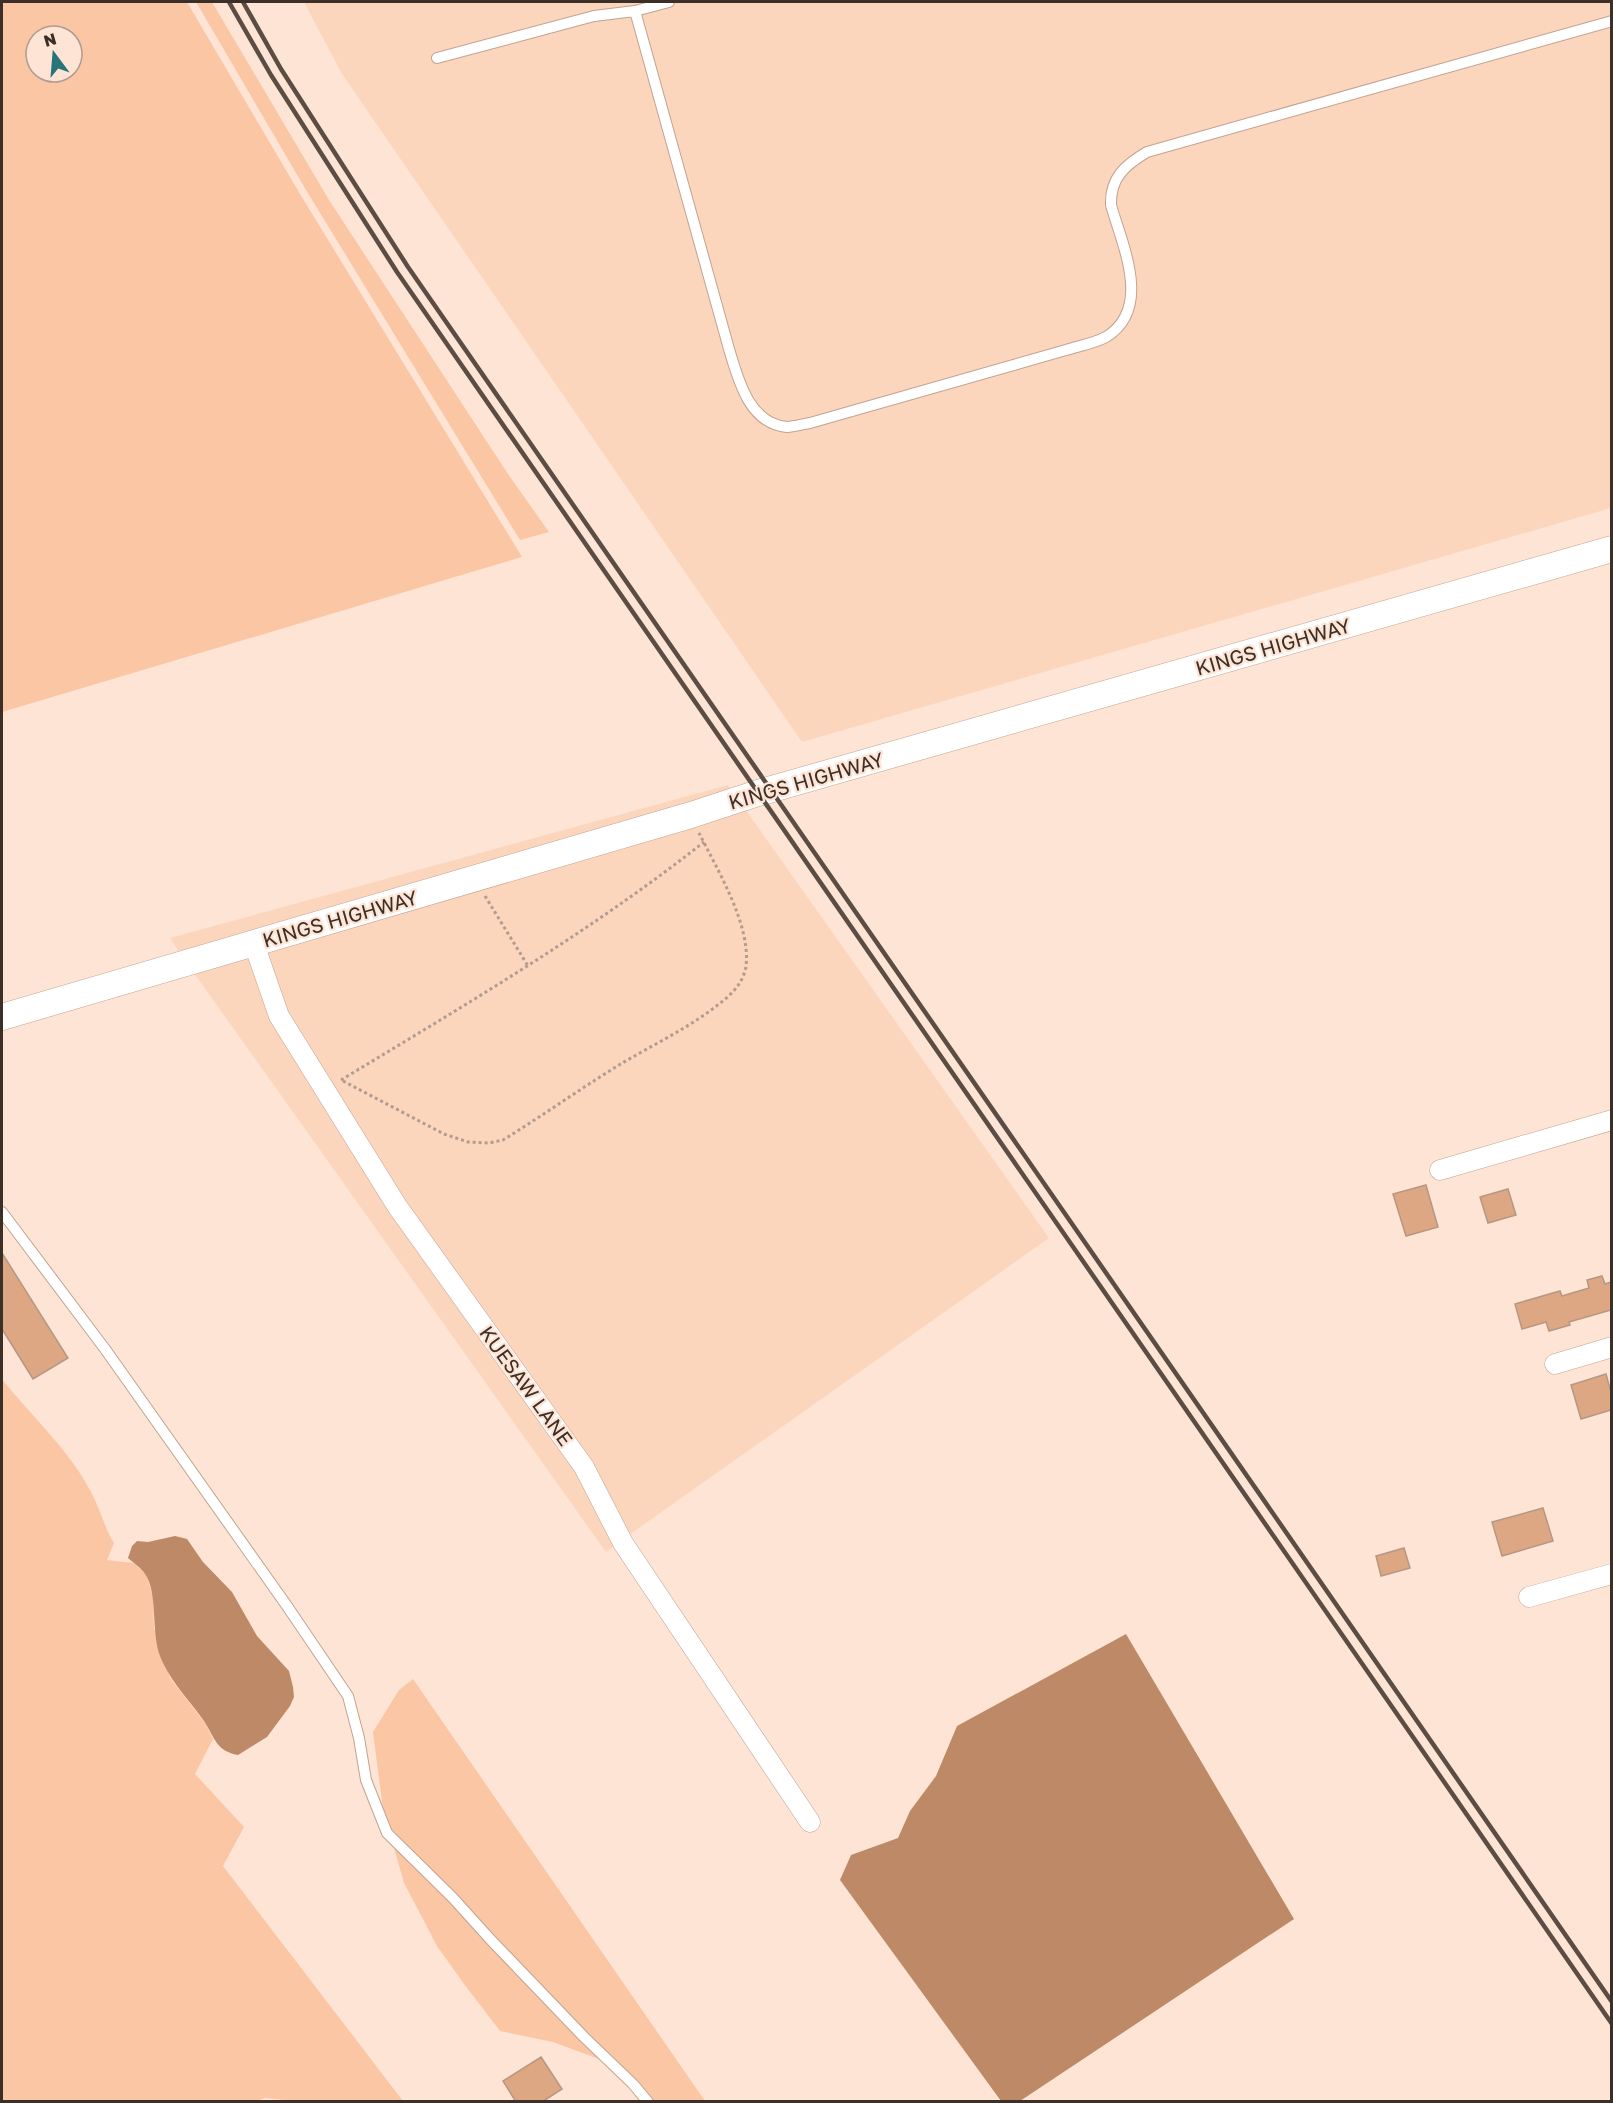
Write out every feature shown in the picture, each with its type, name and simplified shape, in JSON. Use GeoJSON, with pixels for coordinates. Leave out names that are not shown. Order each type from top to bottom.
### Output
{"type":"FeatureCollection","features":[{"type":"Feature","properties":{"kind":"street","name":"KINGS HIGHWAY"},"geometry":{"type":"LineString","coordinates":[[2,1017],[758,793],[1611,549]]}},
{"type":"Feature","properties":{"kind":"street","name":"KUESAW LANE"},"geometry":{"type":"LineString","coordinates":[[254,944],[279,1017],[397,1206],[584,1467],[623,1543],[810,1822]]}},
{"type":"Feature","properties":{"kind":"street"},"geometry":{"type":"LineString","coordinates":[[1440,1170],[1611,1120]]}},
{"type":"Feature","properties":{"kind":"street"},"geometry":{"type":"LineString","coordinates":[[1555,1364],[1611,1347]]}},
{"type":"Feature","properties":{"kind":"street"},"geometry":{"type":"LineString","coordinates":[[1529,1597],[1611,1574]]}},
{"type":"Feature","properties":{"kind":"lane"},"geometry":{"type":"LineString","coordinates":[[437,58],[594,16],[635,11],[669,2]]}},
{"type":"Feature","properties":{"kind":"lane"},"geometry":{"type":"LineString","coordinates":[[635,11],[739,382],[750,403],[761,415],[774,424],[789,427],[810,423],[1106,337],[1126,315],[1132,289],[1131,275],[1111,205],[1110,193],[1121,170],[1147,152],[1611,21]]}},
{"type":"Feature","properties":{"kind":"lane"},"geometry":{"type":"LineString","coordinates":[[2,1212],[105,1349],[348,1696],[359,1738],[366,1779],[387,1833],[453,1898],[648,2102]]}},
{"type":"Feature","properties":{"kind":"path"},"geometry":{"type":"LineString","coordinates":[[308,1063],[444,1134],[468,1142],[489,1143],[503,1140],[616,1067],[690,1024],[725,999],[740,983],[746,966],[745,944],[738,919],[690,815]]}},
{"type":"Feature","properties":{"kind":"path"},"geometry":{"type":"LineString","coordinates":[[340,1080],[528,966],[656,880],[704,842]]}},
{"type":"Feature","properties":{"kind":"path"},"geometry":{"type":"LineString","coordinates":[[474,879],[528,966]]}},
{"type":"Feature","properties":{"kind":"shaded area"},"geometry":{"type":"Polygon","coordinates":[[[2,2],[187,2],[300,194],[522,557],[2,712],[2,2]]]}},
{"type":"Feature","properties":{"kind":"shaded area"},"geometry":{"type":"Polygon","coordinates":[[[196,2],[212,2],[329,200],[508,474],[549,532],[520,540],[306,190],[196,2]]]}},
{"type":"Feature","properties":{"kind":"shaded area"},"geometry":{"type":"Polygon","coordinates":[[[304,2],[1611,2],[1611,508],[802,742],[342,74],[304,2]]]}},
{"type":"Feature","properties":{"kind":"shaded area"},"geometry":{"type":"Polygon","coordinates":[[[728,785],[732,791],[181,955],[170,938],[728,785]]]}},
{"type":"Feature","properties":{"kind":"shaded area"},"geometry":{"type":"Polygon","coordinates":[[[745,809],[1049,1238],[629,1535],[405,1201],[288,1012],[267,952],[745,809]]]}},
{"type":"Feature","properties":{"kind":"shaded area"},"geometry":{"type":"Polygon","coordinates":[[[249,957],[390,1212],[576,1473],[614,1546],[606,1552],[194,973],[249,957]]]}},
{"type":"Feature","properties":{"kind":"shaded area"},"geometry":{"type":"Polygon","coordinates":[[[2,1379],[61,1447],[82,1476],[114,1543],[107,1560],[134,1563],[147,1576],[153,1598],[154,1628],[170,1678],[205,1723],[213,1739],[195,1774],[244,1827],[223,1866],[403,2101],[302,2102],[265,2098],[255,2102],[2,2101],[2,1379]]]}},
{"type":"Feature","properties":{"kind":"shaded area"},"geometry":{"type":"Polygon","coordinates":[[[175,1536],[187,1539],[203,1562],[232,1592],[257,1636],[289,1671],[294,1697],[290,1706],[267,1737],[238,1755],[220,1747],[164,1666],[157,1647],[149,1581],[142,1570],[128,1558],[132,1546],[137,1541],[148,1542],[175,1536]]]}},
{"type":"Feature","properties":{"kind":"shaded area"},"geometry":{"type":"Polygon","coordinates":[[[1126,1634],[1294,1919],[1020,2101],[1001,2101],[840,1880],[851,1855],[898,1838],[910,1811],[936,1776],[957,1726],[1126,1634]]]}},
{"type":"Feature","properties":{"kind":"shaded area"},"geometry":{"type":"Polygon","coordinates":[[[413,1679],[705,2101],[651,2101],[599,2059],[553,2042],[500,2031],[437,1946],[404,1883],[383,1809],[373,1732],[399,1690],[413,1679]]]}},
{"type":"Feature","properties":{"kind":"building"},"geometry":{"type":"Polygon","coordinates":[[[1426,1185],[1438,1227],[1406,1236],[1393,1194],[1426,1185]]]}},
{"type":"Feature","properties":{"kind":"building"},"geometry":{"type":"Polygon","coordinates":[[[1508,1189],[1516,1215],[1488,1223],[1480,1197],[1508,1189]]]}},
{"type":"Feature","properties":{"kind":"building"},"geometry":{"type":"Polygon","coordinates":[[[2,1253],[68,1358],[33,1379],[2,1329],[2,1253]]]}},
{"type":"Feature","properties":{"kind":"building"},"geometry":{"type":"Polygon","coordinates":[[[1602,1276],[1605,1284],[1611,1282],[1611,1310],[1569,1322],[1570,1325],[1549,1331],[1546,1322],[1522,1329],[1515,1304],[1560,1291],[1562,1296],[1589,1288],[1587,1280],[1602,1276]]]}},
{"type":"Feature","properties":{"kind":"building"},"geometry":{"type":"Polygon","coordinates":[[[1606,1374],[1611,1392],[1611,1410],[1581,1419],[1571,1385],[1606,1374]]]}},
{"type":"Feature","properties":{"kind":"building"},"geometry":{"type":"Polygon","coordinates":[[[1543,1508],[1553,1541],[1502,1556],[1492,1522],[1543,1508]]]}},
{"type":"Feature","properties":{"kind":"building"},"geometry":{"type":"Polygon","coordinates":[[[1404,1548],[1410,1568],[1381,1576],[1376,1556],[1404,1548]]]}},
{"type":"Feature","properties":{"kind":"building"},"geometry":{"type":"Polygon","coordinates":[[[541,2057],[562,2089],[542,2102],[516,2102],[503,2081],[541,2057]]]}},
{"type":"Feature","properties":{"kind":"railway"},"geometry":{"type":"LineString","coordinates":[[229,2],[271,75],[397,272],[1612,2024]]}},
{"type":"Feature","properties":{"kind":"railway"},"geometry":{"type":"LineString","coordinates":[[243,2],[281,69],[408,267],[1612,2002]]}}]}
